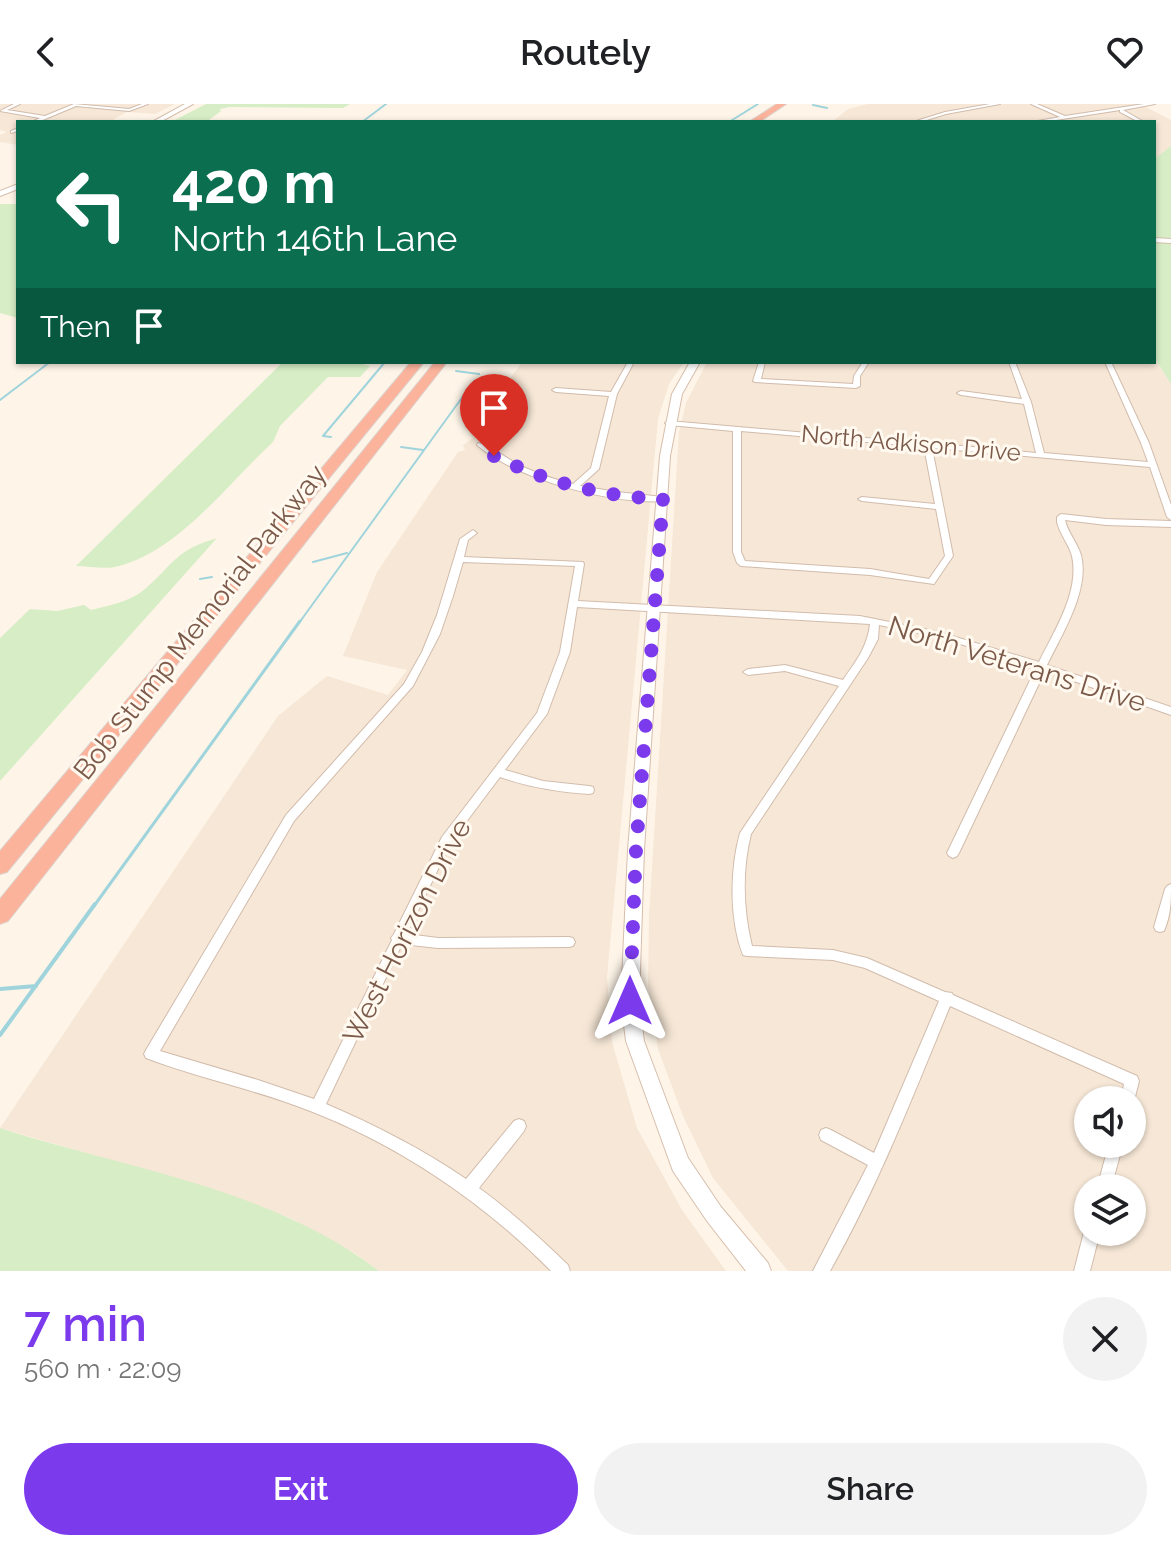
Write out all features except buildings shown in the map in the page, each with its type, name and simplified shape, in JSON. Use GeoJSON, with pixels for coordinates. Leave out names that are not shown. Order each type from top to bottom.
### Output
{"type":"FeatureCollection","features":[{"type":"Feature","properties":{"kind":"highway"},"geometry":{"type":"LineString","coordinates":[[757,120],[785,107]]}},
{"type":"Feature","properties":{"kind":"highway","name":"Bob Stump Memorial Parkway"},"geometry":{"type":"LineString","coordinates":[[0,866],[416,364]]}},
{"type":"Feature","properties":{"kind":"highway","name":"Bob Stump Memorial Parkway"},"geometry":{"type":"LineString","coordinates":[[0,915],[439,364]]}},
{"type":"Feature","properties":{"kind":"street"},"geometry":{"type":"LineString","coordinates":[[2,111],[18,104]]}},
{"type":"Feature","properties":{"kind":"street"},"geometry":{"type":"LineString","coordinates":[[39,120],[75,105],[129,110],[146,104]]}},
{"type":"Feature","properties":{"kind":"street"},"geometry":{"type":"LineString","coordinates":[[159,120],[190,104]]}},
{"type":"Feature","properties":{"kind":"street"},"geometry":{"type":"LineString","coordinates":[[166,120],[196,104]]}},
{"type":"Feature","properties":{"kind":"street"},"geometry":{"type":"LineString","coordinates":[[970,104],[977,107]]}},
{"type":"Feature","properties":{"kind":"street"},"geometry":{"type":"LineString","coordinates":[[923,120],[998,104]]}},
{"type":"Feature","properties":{"kind":"street"},"geometry":{"type":"LineString","coordinates":[[1033,104],[1066,117]]}},
{"type":"Feature","properties":{"kind":"street"},"geometry":{"type":"LineString","coordinates":[[1047,120],[1153,104]]}},
{"type":"Feature","properties":{"kind":"street"},"geometry":{"type":"LineString","coordinates":[[2,111],[46,117]]}},
{"type":"Feature","properties":{"kind":"street"},"geometry":{"type":"LineString","coordinates":[[1121,111],[1138,120]]}},
{"type":"Feature","properties":{"kind":"street"},"geometry":{"type":"LineString","coordinates":[[575,486],[595,469],[613,394],[630,364]]}},
{"type":"Feature","properties":{"kind":"street"},"geometry":{"type":"LineString","coordinates":[[694,364],[680,386],[669,423],[631,940],[630,1001],[635,1041],[680,1164],[714,1214],[760,1271]]}},
{"type":"Feature","properties":{"kind":"street"},"geometry":{"type":"LineString","coordinates":[[761,364],[757,381],[856,386],[857,376],[865,364]]}},
{"type":"Feature","properties":{"kind":"street"},"geometry":{"type":"LineString","coordinates":[[1013,364],[1027,402],[1040,454]]}},
{"type":"Feature","properties":{"kind":"street"},"geometry":{"type":"LineString","coordinates":[[1109,364],[1126,396],[1171,517]]}},
{"type":"Feature","properties":{"kind":"street"},"geometry":{"type":"LineString","coordinates":[[556,390],[613,394]]}},
{"type":"Feature","properties":{"kind":"street"},"geometry":{"type":"LineString","coordinates":[[961,393],[1027,402]]}},
{"type":"Feature","properties":{"kind":"street","name":"North Adkison Drive"},"geometry":{"type":"LineString","coordinates":[[669,423],[1153,465]]}},
{"type":"Feature","properties":{"kind":"street"},"geometry":{"type":"LineString","coordinates":[[737,428],[737,552],[741,563],[870,572],[931,582],[949,556],[927,443]]}},
{"type":"Feature","properties":{"kind":"street"},"geometry":{"type":"LineString","coordinates":[[481,445],[515,466],[575,486],[629,498],[663,499]]}},
{"type":"Feature","properties":{"kind":"street"},"geometry":{"type":"LineString","coordinates":[[862,499],[938,507]]}},
{"type":"Feature","properties":{"kind":"street"},"geometry":{"type":"LineString","coordinates":[[953,853],[1070,607],[1078,580],[1076,553],[1061,525],[1061,517],[1171,524]]}},
{"type":"Feature","properties":{"kind":"street"},"geometry":{"type":"LineString","coordinates":[[473,533],[464,539],[423,662],[408,686],[290,818],[151,1054],[317,1107],[365,1128],[469,1188],[562,1271]]}},
{"type":"Feature","properties":{"kind":"street","name":"West Horizon Drive"},"geometry":{"type":"LineString","coordinates":[[317,1107],[446,840],[542,714],[565,652],[580,564],[459,559]]}},
{"type":"Feature","properties":{"kind":"street","name":"North Veterans Drive"},"geometry":{"type":"LineString","coordinates":[[575,604],[875,621],[939,634],[1171,711]]}},
{"type":"Feature","properties":{"kind":"street"},"geometry":{"type":"LineString","coordinates":[[875,621],[873,639],[746,833],[739,856],[742,932],[747,951],[833,955],[867,963],[1132,1081],[1131,1086]]}},
{"type":"Feature","properties":{"kind":"street"},"geometry":{"type":"LineString","coordinates":[[748,672],[785,668],[845,684]]}},
{"type":"Feature","properties":{"kind":"street"},"geometry":{"type":"LineString","coordinates":[[499,772],[520,781],[589,790]]}},
{"type":"Feature","properties":{"kind":"street"},"geometry":{"type":"LineString","coordinates":[[1160,927],[1171,889]]}},
{"type":"Feature","properties":{"kind":"street"},"geometry":{"type":"LineString","coordinates":[[397,938],[438,943],[569,942]]}},
{"type":"Feature","properties":{"kind":"street"},"geometry":{"type":"LineString","coordinates":[[821,1271],[877,1162],[947,997]]}},
{"type":"Feature","properties":{"kind":"street"},"geometry":{"type":"LineString","coordinates":[[469,1188],[519,1126]]}},
{"type":"Feature","properties":{"kind":"street"},"geometry":{"type":"LineString","coordinates":[[826,1135],[877,1162]]}},
{"type":"Feature","properties":{"kind":"street"},"geometry":{"type":"LineString","coordinates":[[1082,1271],[1088,1246]]}},
{"type":"Feature","properties":{"kind":"shaded area"},"geometry":{"type":"Polygon","coordinates":[[[0,104],[175,104],[155,114],[127,112],[114,120],[16,120],[16,145],[0,142],[0,135],[7,132],[0,130],[0,104]]]}},
{"type":"Feature","properties":{"kind":"shaded area"},"geometry":{"type":"Polygon","coordinates":[[[868,104],[1140,104],[1171,120],[1171,146],[1156,157],[1156,120],[834,120],[848,109],[868,104]]]}},
{"type":"Feature","properties":{"kind":"shaded area"},"geometry":{"type":"Polygon","coordinates":[[[1156,360],[1171,384],[1171,1271],[788,1271],[713,1178],[683,1116],[658,1049],[648,986],[649,916],[679,432],[686,403],[706,364],[1156,364],[1156,360]]]}},
{"type":"Feature","properties":{"kind":"shaded area"},"geometry":{"type":"Polygon","coordinates":[[[521,364],[683,364],[669,384],[658,419],[607,977],[612,1042],[637,1128],[682,1210],[726,1271],[379,1271],[356,1254],[290,1218],[219,1192],[0,1128],[278,716],[327,676],[388,695],[407,670],[343,656],[377,572],[458,452],[465,450],[463,445],[473,438],[470,434],[521,364]]]}},
{"type":"Feature","properties":{"kind":"green space"},"geometry":{"type":"Polygon","coordinates":[[[206,104],[350,104],[343,108],[229,107],[220,109],[209,120],[175,120],[206,104]]]}},
{"type":"Feature","properties":{"kind":"green space"},"geometry":{"type":"Polygon","coordinates":[[[1171,146],[1171,384],[1156,360],[1156,157],[1171,146]]]}},
{"type":"Feature","properties":{"kind":"green space"},"geometry":{"type":"Polygon","coordinates":[[[0,204],[16,204],[16,317],[0,313],[0,204]]]}},
{"type":"Feature","properties":{"kind":"green space"},"geometry":{"type":"Polygon","coordinates":[[[281,364],[370,366],[360,377],[328,377],[280,426],[273,442],[183,531],[162,546],[119,566],[76,566],[281,364]]]}},
{"type":"Feature","properties":{"kind":"green space"},"geometry":{"type":"Polygon","coordinates":[[[217,538],[0,781],[0,638],[30,609],[57,611],[84,605],[91,610],[133,597],[183,553],[217,538]]]}},
{"type":"Feature","properties":{"kind":"green space"},"geometry":{"type":"Polygon","coordinates":[[[0,1128],[245,1200],[292,1219],[337,1243],[379,1271],[0,1271],[0,1128]]]}},
{"type":"Feature","properties":{"kind":"waterway"},"geometry":{"type":"LineString","coordinates":[[365,120],[386,104]]}},
{"type":"Feature","properties":{"kind":"waterway"},"geometry":{"type":"LineString","coordinates":[[732,120],[758,104]]}},
{"type":"Feature","properties":{"kind":"waterway"},"geometry":{"type":"LineString","coordinates":[[813,105],[827,108]]}},
{"type":"Feature","properties":{"kind":"waterway"},"geometry":{"type":"LineString","coordinates":[[0,400],[47,364]]}},
{"type":"Feature","properties":{"kind":"waterway"},"geometry":{"type":"LineString","coordinates":[[331,437],[323,436],[383,364]]}},
{"type":"Feature","properties":{"kind":"waterway"},"geometry":{"type":"LineString","coordinates":[[456,371],[479,374]]}},
{"type":"Feature","properties":{"kind":"waterway"},"geometry":{"type":"LineString","coordinates":[[299,623],[474,381]]}},
{"type":"Feature","properties":{"kind":"waterway"},"geometry":{"type":"LineString","coordinates":[[401,447],[423,450]]}},
{"type":"Feature","properties":{"kind":"waterway"},"geometry":{"type":"LineString","coordinates":[[313,562],[347,553]]}},
{"type":"Feature","properties":{"kind":"waterway"},"geometry":{"type":"LineString","coordinates":[[200,579],[212,577]]}},
{"type":"Feature","properties":{"kind":"waterway"},"geometry":{"type":"LineString","coordinates":[[94,906],[300,621]]}},
{"type":"Feature","properties":{"kind":"waterway"},"geometry":{"type":"LineString","coordinates":[[36,986],[95,904]]}},
{"type":"Feature","properties":{"kind":"waterway"},"geometry":{"type":"LineString","coordinates":[[0,989],[36,986]]}},
{"type":"Feature","properties":{"kind":"waterway"},"geometry":{"type":"LineString","coordinates":[[0,1035],[36,986]]}},
{"type":"Feature","properties":{"kind":"route"},"geometry":{"type":"LineString","coordinates":[[494,456],[515,466],[602,493],[663,499],[639,802],[630,1001]]}}]}
